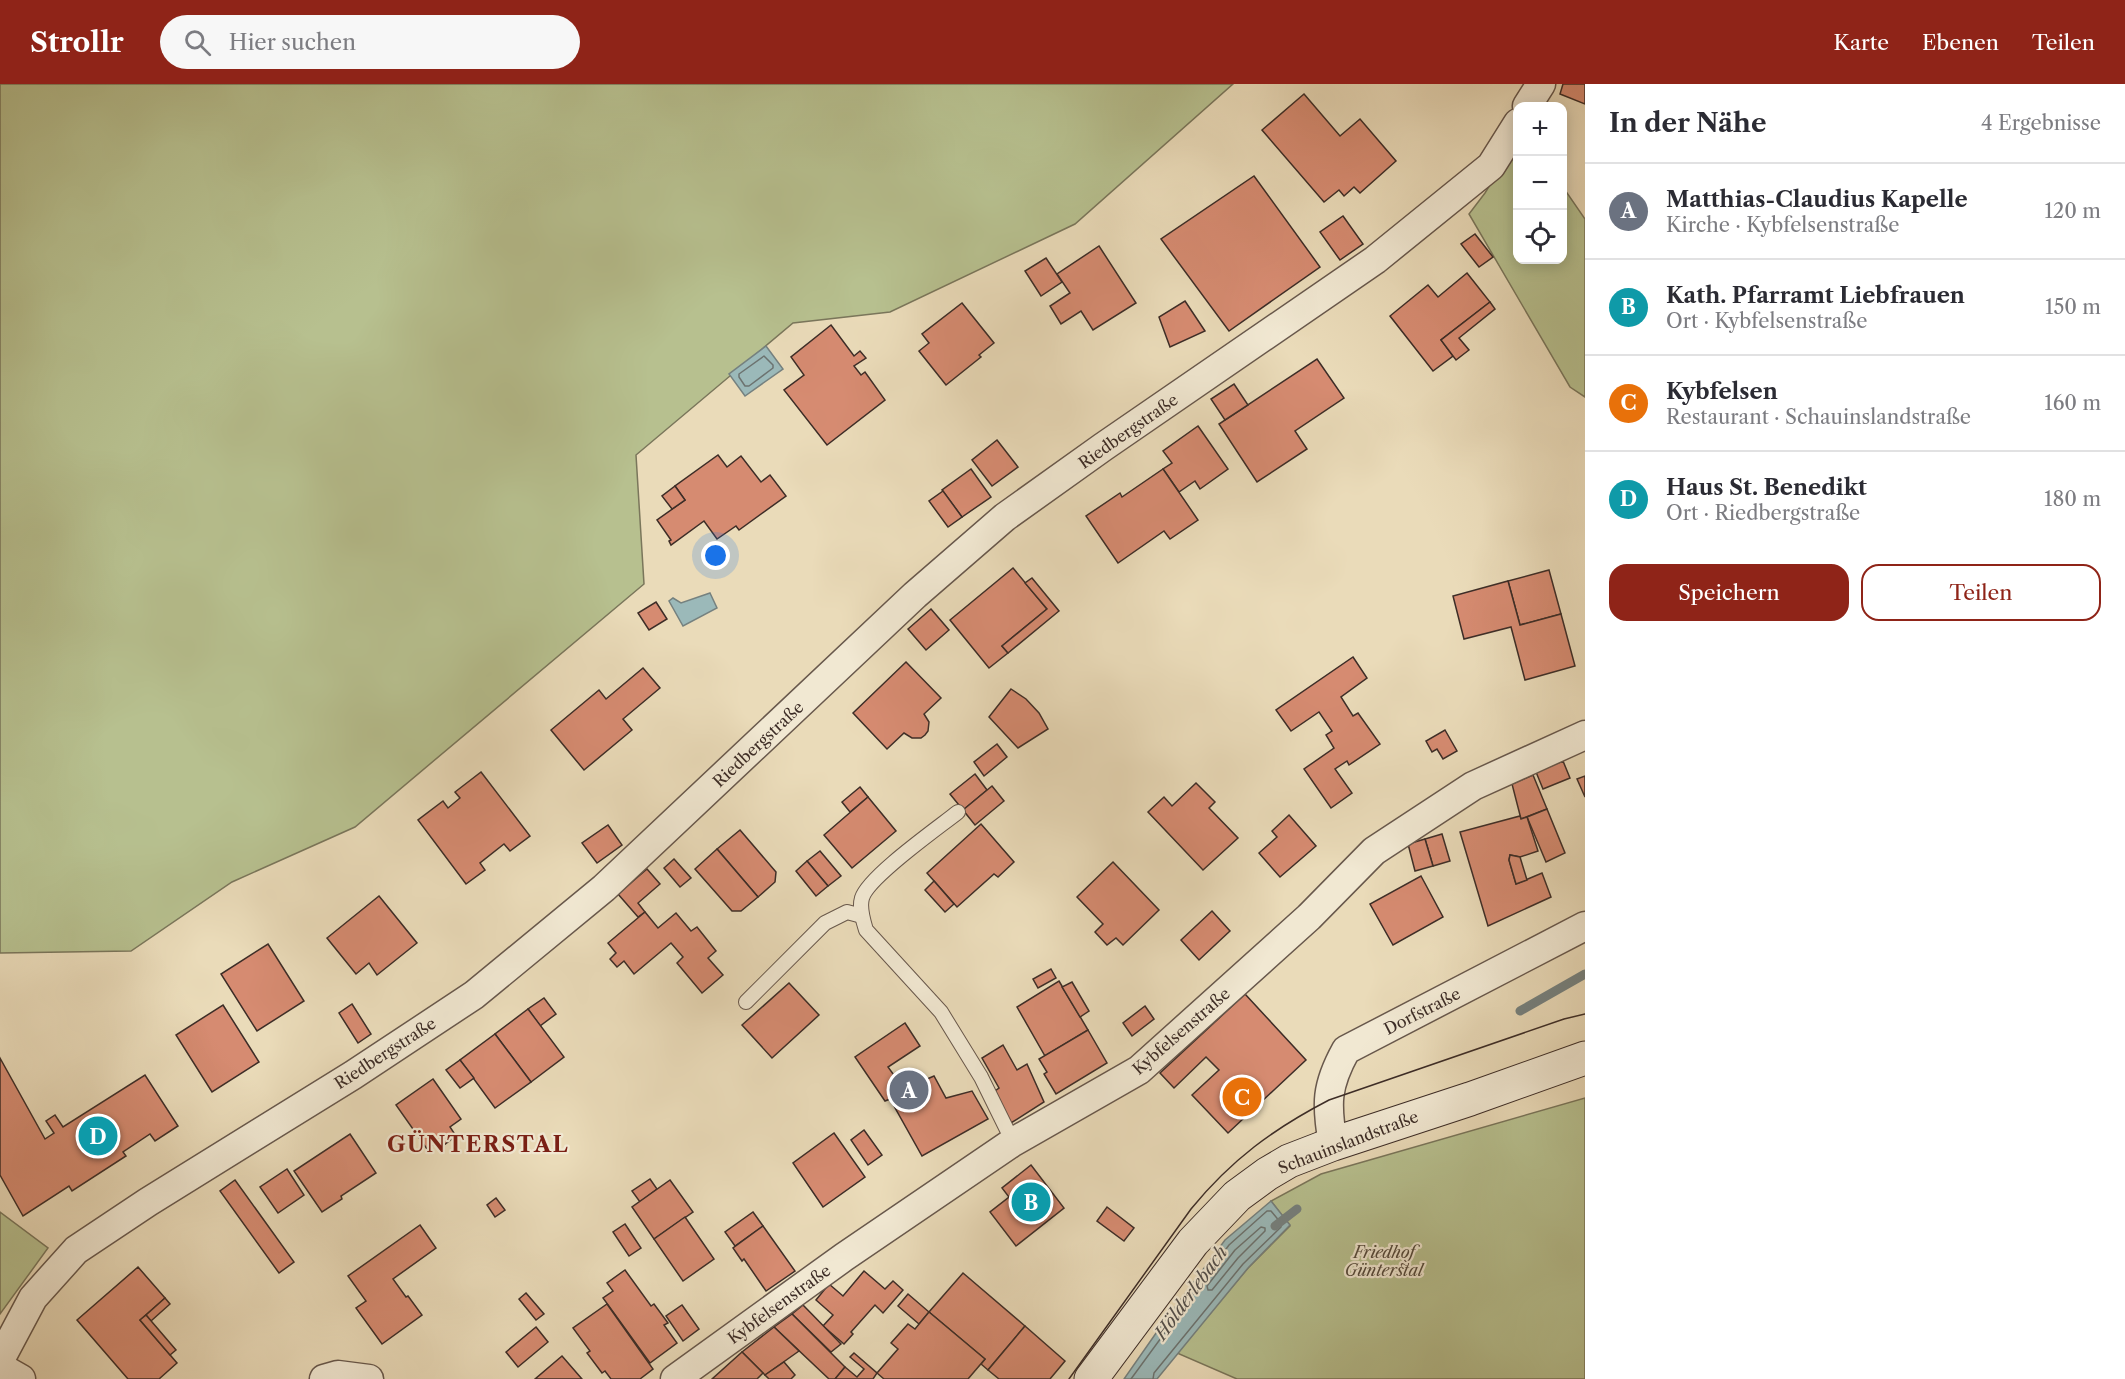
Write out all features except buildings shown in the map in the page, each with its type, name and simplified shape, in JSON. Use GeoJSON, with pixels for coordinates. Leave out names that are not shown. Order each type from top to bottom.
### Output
{"type":"FeatureCollection","features":[{"type":"Feature","properties":{"kind":"main road","name":"Schauinslandstraße"},"geometry":{"type":"LineString","coordinates":[[1091,1379],[1193,1242],[1237,1196],[1267,1174],[1289,1161],[1334,1144],[1585,1058]]}},
{"type":"Feature","properties":{"kind":"street"},"geometry":{"type":"LineString","coordinates":[[1530,102],[1541,84]]}},
{"type":"Feature","properties":{"kind":"street","name":"Riedbergstraße"},"geometry":{"type":"LineString","coordinates":[[0,1360],[33,1298],[76,1250],[148,1202],[353,1075],[474,995],[604,888],[915,595],[1005,517],[1375,260],[1491,166],[1513,131]]}},
{"type":"Feature","properties":{"kind":"street","name":"Kybfelsenstraße"},"geometry":{"type":"LineString","coordinates":[[675,1379],[843,1257],[1013,1142],[1139,1070],[1309,917],[1374,851],[1473,786],[1585,735]]}},
{"type":"Feature","properties":{"kind":"street","name":"Dorfstraße"},"geometry":{"type":"LineString","coordinates":[[1334,1144],[1328,1116],[1329,1100],[1334,1071],[1346,1050],[1585,926]]}},
{"type":"Feature","properties":{"kind":"street"},"geometry":{"type":"LineString","coordinates":[[0,1367],[21,1379]]}},
{"type":"Feature","properties":{"kind":"street"},"geometry":{"type":"LineString","coordinates":[[324,1379],[338,1375],[369,1379]]}},
{"type":"Feature","properties":{"kind":"lane"},"geometry":{"type":"LineString","coordinates":[[958,812],[872,881],[862,898],[862,916],[866,930],[941,1012],[981,1077],[1013,1142]]}},
{"type":"Feature","properties":{"kind":"lane"},"geometry":{"type":"LineString","coordinates":[[746,1002],[825,923],[847,912],[862,916]]}},
{"type":"Feature","properties":{"kind":"green space"},"geometry":{"type":"Polygon","coordinates":[[[0,84],[1233,84],[1075,224],[890,312],[793,323],[636,455],[644,584],[355,827],[232,882],[131,951],[0,953],[0,84]]]}},
{"type":"Feature","properties":{"kind":"green space"},"geometry":{"type":"Polygon","coordinates":[[[1513,148],[1513,264],[1567,264],[1567,193],[1585,219],[1585,397],[1570,387],[1469,214],[1513,148]]]}},
{"type":"Feature","properties":{"kind":"green space","name":"Friedhof Günterstal"},"geometry":{"type":"Polygon","coordinates":[[[1585,1098],[1585,1379],[1237,1379],[1177,1353],[1248,1268],[1290,1226],[1271,1201],[1321,1174],[1585,1098]]]}},
{"type":"Feature","properties":{"kind":"green space"},"geometry":{"type":"Polygon","coordinates":[[[0,1212],[48,1248],[0,1314],[0,1212]]]}},
{"type":"Feature","properties":{"kind":"water"},"geometry":{"type":"Polygon","coordinates":[[[766,346],[783,369],[745,396],[729,374],[766,346]]]}},
{"type":"Feature","properties":{"kind":"water"},"geometry":{"type":"Polygon","coordinates":[[[710,593],[717,608],[683,626],[669,601],[673,598],[681,603],[710,593]]]}},
{"type":"Feature","properties":{"kind":"water"},"geometry":{"type":"Polygon","coordinates":[[[1271,1201],[1290,1225],[1248,1268],[1157,1379],[1124,1379],[1225,1240],[1271,1201]]]}},
{"type":"Feature","properties":{"kind":"waterway","name":"Hölderlebach"},"geometry":{"type":"LineString","coordinates":[[1520,1011],[1585,974]]}},
{"type":"Feature","properties":{"kind":"waterway","name":"Hölderlebach"},"geometry":{"type":"LineString","coordinates":[[1275,1226],[1297,1209]]}},
{"type":"Feature","properties":{"kind":"tram line"},"geometry":{"type":"LineString","coordinates":[[1069,1379],[1191,1209],[1222,1175],[1271,1134],[1329,1100],[1564,1019],[1585,1014]]}},
{"type":"Feature","properties":{"kind":"place","name":"Matthias-Claudius Kapelle"},"geometry":{"type":"Point","coordinates":[909,1090]}},
{"type":"Feature","properties":{"kind":"place","name":"Kybfelsen"},"geometry":{"type":"Point","coordinates":[1242,1097]}},
{"type":"Feature","properties":{"kind":"place","name":"Haus St. Benedikt"},"geometry":{"type":"Point","coordinates":[98,1136]}},
{"type":"Feature","properties":{"kind":"place","name":"Kath. Pfarramt Liebfrauen"},"geometry":{"type":"Point","coordinates":[1031,1202]}},
{"type":"Feature","properties":{"kind":"district","name":"GÜNTERSTAL"},"geometry":{"type":"Point","coordinates":[478,1144]}}]}
